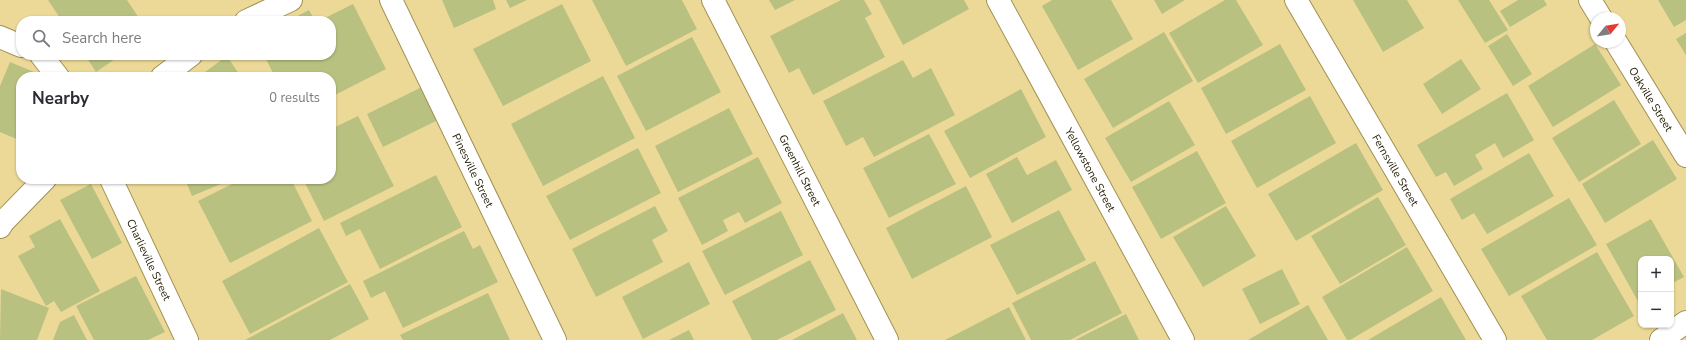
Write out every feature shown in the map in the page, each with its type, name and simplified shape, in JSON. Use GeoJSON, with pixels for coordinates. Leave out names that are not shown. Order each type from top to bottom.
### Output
{"type":"FeatureCollection","features":[{"type":"Feature","properties":{"kind":"street"},"geometry":{"type":"LineString","coordinates":[[257,16],[291,0]]}},
{"type":"Feature","properties":{"kind":"street","name":"Pinesville Street"},"geometry":{"type":"LineString","coordinates":[[392,0],[555,340]]}},
{"type":"Feature","properties":{"kind":"street","name":"Greenhill Street"},"geometry":{"type":"LineString","coordinates":[[713,0],[887,340]]}},
{"type":"Feature","properties":{"kind":"street","name":"Yellowstone Street"},"geometry":{"type":"LineString","coordinates":[[998,0],[1183,340]]}},
{"type":"Feature","properties":{"kind":"street","name":"Fernsville Street"},"geometry":{"type":"LineString","coordinates":[[1296,0],[1494,340]]}},
{"type":"Feature","properties":{"kind":"street"},"geometry":{"type":"LineString","coordinates":[[1590,0],[1597,12]]}},
{"type":"Feature","properties":{"kind":"street"},"geometry":{"type":"LineString","coordinates":[[0,37],[16,44]]}},
{"type":"Feature","properties":{"kind":"street","name":"Oakville Street"},"geometry":{"type":"LineString","coordinates":[[1620,48],[1686,156]]}},
{"type":"Feature","properties":{"kind":"street"},"geometry":{"type":"LineString","coordinates":[[45,60],[54,72]]}},
{"type":"Feature","properties":{"kind":"street"},"geometry":{"type":"LineString","coordinates":[[169,72],[184,60]]}},
{"type":"Feature","properties":{"kind":"street"},"geometry":{"type":"LineString","coordinates":[[0,227],[3,222],[40,184]]}},
{"type":"Feature","properties":{"kind":"street","name":"Charlieville Street"},"geometry":{"type":"LineString","coordinates":[[113,184],[187,340]]}},
{"type":"Feature","properties":{"kind":"street"},"geometry":{"type":"LineString","coordinates":[[1661,340],[1686,322]]}},
{"type":"Feature","properties":{"kind":"building"},"geometry":{"type":"Polygon","coordinates":[[[48,0],[127,0],[138,16],[59,16],[48,0]]]}},
{"type":"Feature","properties":{"kind":"building"},"geometry":{"type":"Polygon","coordinates":[[[442,0],[493,0],[496,9],[454,28],[442,0]]]}},
{"type":"Feature","properties":{"kind":"building"},"geometry":{"type":"Polygon","coordinates":[[[506,0],[527,0],[510,8],[506,0]]]}},
{"type":"Feature","properties":{"kind":"building"},"geometry":{"type":"Polygon","coordinates":[[[592,0],[682,0],[697,29],[626,66],[592,0]]]}},
{"type":"Feature","properties":{"kind":"building"},"geometry":{"type":"Polygon","coordinates":[[[769,0],[795,0],[775,10],[769,0]]]}},
{"type":"Feature","properties":{"kind":"building"},"geometry":{"type":"Polygon","coordinates":[[[841,0],[864,0],[872,14],[865,18],[885,57],[813,95],[799,68],[789,73],[770,36],[841,0]]]}},
{"type":"Feature","properties":{"kind":"building"},"geometry":{"type":"Polygon","coordinates":[[[879,0],[964,0],[969,9],[903,45],[879,0]]]}},
{"type":"Feature","properties":{"kind":"building"},"geometry":{"type":"Polygon","coordinates":[[[1052,0],[1111,0],[1133,39],[1078,70],[1042,6],[1052,0]]]}},
{"type":"Feature","properties":{"kind":"building"},"geometry":{"type":"Polygon","coordinates":[[[1154,0],[1185,0],[1162,14],[1154,0]]]}},
{"type":"Feature","properties":{"kind":"building"},"geometry":{"type":"Polygon","coordinates":[[[1225,0],[1236,0],[1263,45],[1198,83],[1169,33],[1225,0]]]}},
{"type":"Feature","properties":{"kind":"building"},"geometry":{"type":"Polygon","coordinates":[[[1353,0],[1407,0],[1424,28],[1383,52],[1353,0]]]}},
{"type":"Feature","properties":{"kind":"building"},"geometry":{"type":"Polygon","coordinates":[[[1458,0],[1489,0],[1508,30],[1485,43],[1458,0]]]}},
{"type":"Feature","properties":{"kind":"building"},"geometry":{"type":"Polygon","coordinates":[[[1518,0],[1544,0],[1547,5],[1510,27],[1500,11],[1518,0]]]}},
{"type":"Feature","properties":{"kind":"building"},"geometry":{"type":"Polygon","coordinates":[[[1658,0],[1686,0],[1686,20],[1674,27],[1658,0]]]}},
{"type":"Feature","properties":{"kind":"building"},"geometry":{"type":"Polygon","coordinates":[[[353,4],[386,69],[336,94],[336,72],[272,72],[266,60],[336,60],[336,16],[329,16],[353,4]]]}},
{"type":"Feature","properties":{"kind":"building"},"geometry":{"type":"Polygon","coordinates":[[[562,4],[591,61],[503,106],[473,49],[562,4]]]}},
{"type":"Feature","properties":{"kind":"building"},"geometry":{"type":"Polygon","coordinates":[[[309,10],[312,16],[298,16],[309,10]]]}},
{"type":"Feature","properties":{"kind":"building"},"geometry":{"type":"Polygon","coordinates":[[[1164,32],[1193,81],[1113,128],[1084,79],[1164,32]]]}},
{"type":"Feature","properties":{"kind":"building"},"geometry":{"type":"Polygon","coordinates":[[[1686,33],[1686,55],[1676,39],[1686,33]]]}},
{"type":"Feature","properties":{"kind":"building"},"geometry":{"type":"Polygon","coordinates":[[[1507,34],[1532,74],[1513,86],[1488,46],[1507,34]]]}},
{"type":"Feature","properties":{"kind":"building"},"geometry":{"type":"Polygon","coordinates":[[[692,37],[721,92],[646,131],[617,76],[692,37]]]}},
{"type":"Feature","properties":{"kind":"building"},"geometry":{"type":"Polygon","coordinates":[[[1280,44],[1306,90],[1226,134],[1201,88],[1280,44]]]}},
{"type":"Feature","properties":{"kind":"building"},"geometry":{"type":"Polygon","coordinates":[[[1590,47],[1598,48],[1621,85],[1553,127],[1528,86],[1590,47]]]}},
{"type":"Feature","properties":{"kind":"building"},"geometry":{"type":"Polygon","coordinates":[[[1461,59],[1481,89],[1442,114],[1423,84],[1461,59]]]}},
{"type":"Feature","properties":{"kind":"building"},"geometry":{"type":"Polygon","coordinates":[[[88,60],[114,60],[96,72],[88,60]]]}},
{"type":"Feature","properties":{"kind":"building"},"geometry":{"type":"Polygon","coordinates":[[[221,60],[230,60],[238,72],[205,72],[221,60]]]}},
{"type":"Feature","properties":{"kind":"building"},"geometry":{"type":"Polygon","coordinates":[[[903,60],[913,78],[931,68],[955,115],[874,157],[863,137],[846,146],[823,101],[903,60]]]}},
{"type":"Feature","properties":{"kind":"building"},"geometry":{"type":"Polygon","coordinates":[[[10,62],[34,72],[16,72],[16,139],[0,132],[0,86],[10,62]]]}},
{"type":"Feature","properties":{"kind":"building"},"geometry":{"type":"Polygon","coordinates":[[[603,76],[635,138],[543,186],[511,124],[603,76]]]}},
{"type":"Feature","properties":{"kind":"building"},"geometry":{"type":"Polygon","coordinates":[[[426,85],[442,118],[383,147],[367,114],[426,85]]]}},
{"type":"Feature","properties":{"kind":"building"},"geometry":{"type":"Polygon","coordinates":[[[1021,89],[1046,137],[970,178],[944,131],[1021,89]]]}},
{"type":"Feature","properties":{"kind":"building"},"geometry":{"type":"Polygon","coordinates":[[[1507,93],[1534,140],[1503,158],[1495,143],[1475,155],[1483,169],[1454,186],[1446,172],[1436,177],[1417,145],[1507,93]]]}},
{"type":"Feature","properties":{"kind":"building"},"geometry":{"type":"Polygon","coordinates":[[[1310,96],[1336,143],[1257,188],[1231,141],[1310,96]]]}},
{"type":"Feature","properties":{"kind":"building"},"geometry":{"type":"Polygon","coordinates":[[[1614,100],[1641,144],[1579,182],[1552,138],[1614,100]]]}},
{"type":"Feature","properties":{"kind":"building"},"geometry":{"type":"Polygon","coordinates":[[[1169,101],[1195,145],[1131,182],[1105,138],[1169,101]]]}},
{"type":"Feature","properties":{"kind":"building"},"geometry":{"type":"Polygon","coordinates":[[[729,108],[753,154],[678,192],[655,146],[729,108]]]}},
{"type":"Feature","properties":{"kind":"building"},"geometry":{"type":"Polygon","coordinates":[[[358,116],[394,186],[324,221],[306,184],[336,184],[336,127],[358,116]]]}},
{"type":"Feature","properties":{"kind":"building"},"geometry":{"type":"Polygon","coordinates":[[[929,134],[956,184],[889,218],[863,168],[929,134]]]}},
{"type":"Feature","properties":{"kind":"building"},"geometry":{"type":"Polygon","coordinates":[[[1653,140],[1677,179],[1605,223],[1582,184],[1653,140]]]}},
{"type":"Feature","properties":{"kind":"building"},"geometry":{"type":"Polygon","coordinates":[[[1356,143],[1383,190],[1296,241],[1268,194],[1356,143]]]}},
{"type":"Feature","properties":{"kind":"building"},"geometry":{"type":"Polygon","coordinates":[[[638,148],[661,193],[570,240],[546,196],[638,148]]]}},
{"type":"Feature","properties":{"kind":"building"},"geometry":{"type":"Polygon","coordinates":[[[1197,151],[1226,203],[1161,239],[1132,187],[1197,151]]]}},
{"type":"Feature","properties":{"kind":"building"},"geometry":{"type":"Polygon","coordinates":[[[1529,153],[1554,196],[1487,234],[1474,213],[1462,220],[1450,199],[1529,153]]]}},
{"type":"Feature","properties":{"kind":"building"},"geometry":{"type":"Polygon","coordinates":[[[758,157],[782,203],[745,223],[739,212],[723,220],[728,231],[702,245],[678,198],[758,157]]]}},
{"type":"Feature","properties":{"kind":"building"},"geometry":{"type":"Polygon","coordinates":[[[1017,157],[1027,175],[1056,160],[1072,190],[1012,223],[986,174],[1017,157]]]}},
{"type":"Feature","properties":{"kind":"building"},"geometry":{"type":"Polygon","coordinates":[[[436,175],[462,227],[380,269],[360,229],[346,236],[340,223],[436,175]]]}},
{"type":"Feature","properties":{"kind":"building"},"geometry":{"type":"Polygon","coordinates":[[[91,184],[122,243],[92,259],[60,200],[91,184]]]}},
{"type":"Feature","properties":{"kind":"building"},"geometry":{"type":"Polygon","coordinates":[[[187,184],[221,184],[192,196],[187,184]]]}},
{"type":"Feature","properties":{"kind":"building"},"geometry":{"type":"Polygon","coordinates":[[[232,184],[294,184],[312,221],[230,263],[198,201],[232,184]]]}},
{"type":"Feature","properties":{"kind":"building"},"geometry":{"type":"Polygon","coordinates":[[[966,186],[992,237],[912,279],[886,228],[966,186]]]}},
{"type":"Feature","properties":{"kind":"building"},"geometry":{"type":"Polygon","coordinates":[[[1378,197],[1406,245],[1340,284],[1311,236],[1378,197]]]}},
{"type":"Feature","properties":{"kind":"building"},"geometry":{"type":"Polygon","coordinates":[[[1569,198],[1597,245],[1509,296],[1481,249],[1569,198]]]}},
{"type":"Feature","properties":{"kind":"building"},"geometry":{"type":"Polygon","coordinates":[[[655,206],[668,231],[652,240],[663,262],[596,297],[572,249],[655,206]]]}},
{"type":"Feature","properties":{"kind":"building"},"geometry":{"type":"Polygon","coordinates":[[[1226,206],[1256,256],[1203,287],[1173,237],[1226,206]]]}},
{"type":"Feature","properties":{"kind":"building"},"geometry":{"type":"Polygon","coordinates":[[[1059,210],[1086,260],[1017,295],[990,245],[1059,210]]]}},
{"type":"Feature","properties":{"kind":"building"},"geometry":{"type":"Polygon","coordinates":[[[781,211],[803,255],[725,295],[702,251],[781,211]]]}},
{"type":"Feature","properties":{"kind":"building"},"geometry":{"type":"Polygon","coordinates":[[[60,219],[100,291],[61,312],[54,301],[46,306],[18,256],[35,247],[29,236],[60,219]]]}},
{"type":"Feature","properties":{"kind":"building"},"geometry":{"type":"Polygon","coordinates":[[[1651,219],[1672,256],[1638,256],[1638,301],[1606,244],[1651,219]]]}},
{"type":"Feature","properties":{"kind":"building"},"geometry":{"type":"Polygon","coordinates":[[[319,228],[348,282],[250,334],[222,281],[319,228]]]}},
{"type":"Feature","properties":{"kind":"building"},"geometry":{"type":"Polygon","coordinates":[[[464,231],[473,249],[480,245],[498,282],[403,328],[385,291],[371,298],[363,281],[464,231]]]}},
{"type":"Feature","properties":{"kind":"building"},"geometry":{"type":"Polygon","coordinates":[[[1407,247],[1433,291],[1350,340],[1347,340],[1322,297],[1407,247]]]}},
{"type":"Feature","properties":{"kind":"building"},"geometry":{"type":"Polygon","coordinates":[[[1597,252],[1634,316],[1592,340],[1547,340],[1521,296],[1597,252]]]}},
{"type":"Feature","properties":{"kind":"building"},"geometry":{"type":"Polygon","coordinates":[[[1674,259],[1684,277],[1674,282],[1674,259]]]}},
{"type":"Feature","properties":{"kind":"building"},"geometry":{"type":"Polygon","coordinates":[[[810,260],[836,310],[777,340],[752,340],[732,301],[810,260]]]}},
{"type":"Feature","properties":{"kind":"building"},"geometry":{"type":"Polygon","coordinates":[[[1095,261],[1122,313],[1070,340],[1031,340],[1012,303],[1095,261]]]}},
{"type":"Feature","properties":{"kind":"building"},"geometry":{"type":"Polygon","coordinates":[[[689,262],[710,304],[643,339],[622,297],[689,262]]]}},
{"type":"Feature","properties":{"kind":"building"},"geometry":{"type":"Polygon","coordinates":[[[1282,269],[1300,304],[1260,324],[1242,289],[1282,269]]]}},
{"type":"Feature","properties":{"kind":"building"},"geometry":{"type":"Polygon","coordinates":[[[136,276],[165,332],[148,340],[94,340],[76,306],[136,276]]]}},
{"type":"Feature","properties":{"kind":"building"},"geometry":{"type":"Polygon","coordinates":[[[350,284],[369,319],[330,340],[245,340],[350,284]]]}},
{"type":"Feature","properties":{"kind":"building"},"geometry":{"type":"Polygon","coordinates":[[[1,289],[49,308],[37,340],[0,340],[1,289]]]}},
{"type":"Feature","properties":{"kind":"building"},"geometry":{"type":"Polygon","coordinates":[[[488,293],[510,340],[403,340],[400,335],[488,293]]]}},
{"type":"Feature","properties":{"kind":"building"},"geometry":{"type":"Polygon","coordinates":[[[1441,297],[1466,340],[1368,340],[1441,297]]]}},
{"type":"Feature","properties":{"kind":"building"},"geometry":{"type":"Polygon","coordinates":[[[1308,305],[1328,340],[1248,340],[1308,305]]]}},
{"type":"Feature","properties":{"kind":"building"},"geometry":{"type":"Polygon","coordinates":[[[1009,307],[1026,340],[945,340],[1009,307]]]}},
{"type":"Feature","properties":{"kind":"building"},"geometry":{"type":"Polygon","coordinates":[[[843,313],[857,340],[792,340],[843,313]]]}},
{"type":"Feature","properties":{"kind":"building"},"geometry":{"type":"Polygon","coordinates":[[[1126,314],[1139,340],[1075,340],[1126,314]]]}},
{"type":"Feature","properties":{"kind":"building"},"geometry":{"type":"Polygon","coordinates":[[[74,315],[87,340],[53,340],[60,322],[74,315]]]}},
{"type":"Feature","properties":{"kind":"building"},"geometry":{"type":"Polygon","coordinates":[[[689,330],[694,340],[669,340],[689,330]]]}}]}
